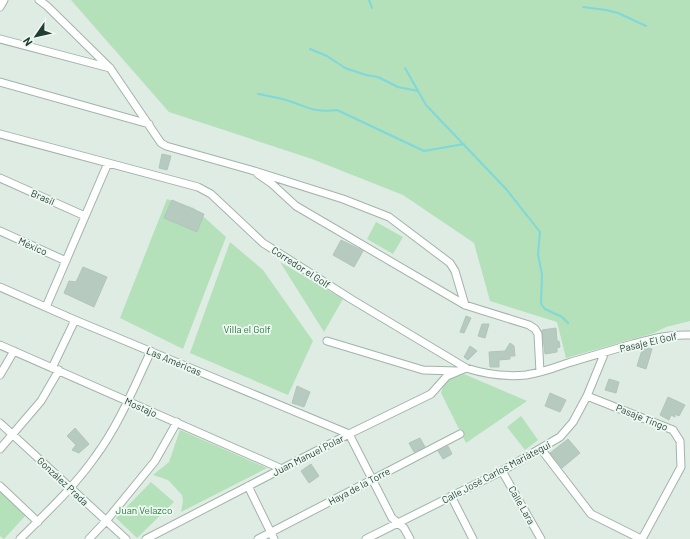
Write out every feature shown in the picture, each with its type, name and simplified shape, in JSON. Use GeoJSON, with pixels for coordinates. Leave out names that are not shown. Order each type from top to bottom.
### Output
{"type":"FeatureCollection","features":[{"type":"Feature","properties":{"kind":"street"},"geometry":{"type":"LineString","coordinates":[[0,7],[4,0]]}},
{"type":"Feature","properties":{"kind":"street"},"geometry":{"type":"LineString","coordinates":[[38,0],[47,6],[110,68],[162,143],[166,146],[251,170],[343,199],[388,217],[450,263],[455,271],[465,305]]}},
{"type":"Feature","properties":{"kind":"street"},"geometry":{"type":"LineString","coordinates":[[0,39],[110,68]]}},
{"type":"Feature","properties":{"kind":"street"},"geometry":{"type":"LineString","coordinates":[[0,82],[149,124]]}},
{"type":"Feature","properties":{"kind":"street","name":"Corredor el Golf"},"geometry":{"type":"LineString","coordinates":[[0,134],[198,187],[210,194],[263,243],[462,370],[500,375],[526,375],[605,352]]}},
{"type":"Feature","properties":{"kind":"street"},"geometry":{"type":"LineString","coordinates":[[46,307],[108,163]]}},
{"type":"Feature","properties":{"kind":"street"},"geometry":{"type":"LineString","coordinates":[[251,170],[271,184],[296,206],[465,305],[529,324],[538,334],[540,372]]}},
{"type":"Feature","properties":{"kind":"street","name":"Brasil"},"geometry":{"type":"LineString","coordinates":[[0,178],[85,216]]}},
{"type":"Feature","properties":{"kind":"street","name":"México"},"geometry":{"type":"LineString","coordinates":[[0,231],[66,261]]}},
{"type":"Feature","properties":{"kind":"street","name":"Las Américas"},"geometry":{"type":"LineString","coordinates":[[0,287],[75,320],[349,434]]}},
{"type":"Feature","properties":{"kind":"street"},"geometry":{"type":"LineString","coordinates":[[0,449],[41,401],[56,369],[75,320]]}},
{"type":"Feature","properties":{"kind":"street","name":"Pasaje El Golf"},"geometry":{"type":"LineString","coordinates":[[605,352],[656,338],[678,334],[690,335]]}},
{"type":"Feature","properties":{"kind":"street"},"geometry":{"type":"LineString","coordinates":[[327,341],[424,370],[462,370]]}},
{"type":"Feature","properties":{"kind":"street","name":"Mostajo"},"geometry":{"type":"LineString","coordinates":[[0,344],[282,469]]}},
{"type":"Feature","properties":{"kind":"street"},"geometry":{"type":"LineString","coordinates":[[0,375],[14,351]]}},
{"type":"Feature","properties":{"kind":"street"},"geometry":{"type":"LineString","coordinates":[[20,539],[70,488],[95,457],[113,429],[128,401],[151,351]]}},
{"type":"Feature","properties":{"kind":"street","name":"Calle José Carlos Mariátegui"},"geometry":{"type":"LineString","coordinates":[[366,539],[502,471],[541,450],[560,437],[573,422],[587,396],[605,352]]}},
{"type":"Feature","properties":{"kind":"street","name":"Juan Manuel Polar"},"geometry":{"type":"LineString","coordinates":[[146,539],[349,434],[431,394],[447,376],[462,370]]}},
{"type":"Feature","properties":{"kind":"street","name":"Pasaje Tingo"},"geometry":{"type":"LineString","coordinates":[[587,396],[673,430],[680,441],[680,467],[641,539]]}},
{"type":"Feature","properties":{"kind":"street"},"geometry":{"type":"LineString","coordinates":[[89,539],[106,521],[155,461],[177,422]]}},
{"type":"Feature","properties":{"kind":"street","name":"González Prada"},"geometry":{"type":"LineString","coordinates":[[0,423],[126,539]]}},
{"type":"Feature","properties":{"kind":"street"},"geometry":{"type":"LineString","coordinates":[[349,434],[392,518],[404,528],[410,539]]}},
{"type":"Feature","properties":{"kind":"street","name":"Haya de la Torre"},"geometry":{"type":"LineString","coordinates":[[258,539],[272,536],[373,479],[460,434]]}},
{"type":"Feature","properties":{"kind":"street"},"geometry":{"type":"LineString","coordinates":[[541,450],[591,514],[641,539]]}},
{"type":"Feature","properties":{"kind":"street","name":"Calle Lara"},"geometry":{"type":"LineString","coordinates":[[502,471],[541,539]]}},
{"type":"Feature","properties":{"kind":"street"},"geometry":{"type":"LineString","coordinates":[[0,486],[38,522]]}},
{"type":"Feature","properties":{"kind":"street"},"geometry":{"type":"LineString","coordinates":[[248,486],[272,536]]}},
{"type":"Feature","properties":{"kind":"street"},"geometry":{"type":"LineString","coordinates":[[451,496],[473,539]]}},
{"type":"Feature","properties":{"kind":"green space"},"geometry":{"type":"Polygon","coordinates":[[[71,0],[690,0],[690,321],[666,327],[654,333],[566,358],[557,322],[490,301],[474,243],[403,195],[312,159],[169,112],[71,0]]]}},
{"type":"Feature","properties":{"kind":"green space","name":"Villa el Golf"},"geometry":{"type":"Polygon","coordinates":[[[167,199],[194,208],[226,237],[183,349],[120,318],[167,199]]]}},
{"type":"Feature","properties":{"kind":"green space"},"geometry":{"type":"Polygon","coordinates":[[[376,222],[403,237],[393,254],[367,239],[376,222]]]}},
{"type":"Feature","properties":{"kind":"green space","name":"Villa el Golf"},"geometry":{"type":"Polygon","coordinates":[[[230,242],[263,270],[313,341],[288,395],[190,353],[230,242]]]}},
{"type":"Feature","properties":{"kind":"green space"},"geometry":{"type":"Polygon","coordinates":[[[280,262],[343,299],[324,332],[280,262]]]}},
{"type":"Feature","properties":{"kind":"green space"},"geometry":{"type":"Polygon","coordinates":[[[464,374],[527,401],[466,443],[441,393],[446,382],[456,376],[464,374]]]}},
{"type":"Feature","properties":{"kind":"green space"},"geometry":{"type":"Polygon","coordinates":[[[521,416],[538,440],[525,450],[507,427],[521,416]]]}},
{"type":"Feature","properties":{"kind":"green space"},"geometry":{"type":"Polygon","coordinates":[[[180,430],[267,468],[181,512],[183,501],[182,495],[168,480],[153,475],[169,462],[180,430]]]}},
{"type":"Feature","properties":{"kind":"green space","name":"Juan Velazco"},"geometry":{"type":"Polygon","coordinates":[[[151,482],[174,502],[137,538],[116,518],[151,482]]]}},
{"type":"Feature","properties":{"kind":"green space"},"geometry":{"type":"Polygon","coordinates":[[[0,491],[26,515],[4,539],[0,536],[0,491]]]}},
{"type":"Feature","properties":{"kind":"building"},"geometry":{"type":"Polygon","coordinates":[[[162,154],[171,156],[167,170],[159,168],[162,154]]]}},
{"type":"Feature","properties":{"kind":"building"},"geometry":{"type":"Polygon","coordinates":[[[172,200],[204,214],[197,232],[164,218],[172,200]]]}},
{"type":"Feature","properties":{"kind":"building"},"geometry":{"type":"Polygon","coordinates":[[[341,240],[363,251],[354,267],[333,255],[341,240]]]}},
{"type":"Feature","properties":{"kind":"building"},"geometry":{"type":"Polygon","coordinates":[[[83,267],[107,277],[94,307],[64,293],[69,281],[76,282],[83,267]]]}},
{"type":"Feature","properties":{"kind":"building"},"geometry":{"type":"Polygon","coordinates":[[[466,316],[471,318],[464,333],[460,332],[466,316]]]}},
{"type":"Feature","properties":{"kind":"building"},"geometry":{"type":"Polygon","coordinates":[[[482,324],[489,324],[485,338],[478,336],[482,324]]]}},
{"type":"Feature","properties":{"kind":"building"},"geometry":{"type":"Polygon","coordinates":[[[556,328],[557,341],[559,341],[560,347],[557,348],[557,352],[545,354],[542,330],[556,328]]]}},
{"type":"Feature","properties":{"kind":"building"},"geometry":{"type":"Polygon","coordinates":[[[510,343],[514,346],[515,356],[510,356],[510,359],[499,360],[499,367],[490,367],[489,352],[505,351],[510,343]]]}},
{"type":"Feature","properties":{"kind":"building"},"geometry":{"type":"Polygon","coordinates":[[[470,346],[477,351],[468,360],[464,357],[470,346]]]}},
{"type":"Feature","properties":{"kind":"building"},"geometry":{"type":"Polygon","coordinates":[[[643,347],[652,349],[646,369],[637,366],[643,347]]]}},
{"type":"Feature","properties":{"kind":"building"},"geometry":{"type":"Polygon","coordinates":[[[609,379],[619,382],[616,393],[605,390],[609,379]]]}},
{"type":"Feature","properties":{"kind":"building"},"geometry":{"type":"Polygon","coordinates":[[[297,386],[310,392],[304,407],[292,403],[297,386]]]}},
{"type":"Feature","properties":{"kind":"building"},"geometry":{"type":"Polygon","coordinates":[[[550,393],[566,400],[560,412],[545,406],[550,393]]]}},
{"type":"Feature","properties":{"kind":"building"},"geometry":{"type":"Polygon","coordinates":[[[668,397],[685,405],[679,416],[675,414],[675,417],[671,415],[669,420],[660,415],[668,397]]]}},
{"type":"Feature","properties":{"kind":"building"},"geometry":{"type":"Polygon","coordinates":[[[75,428],[89,444],[79,453],[72,450],[76,445],[67,436],[75,428]]]}},
{"type":"Feature","properties":{"kind":"building"},"geometry":{"type":"Polygon","coordinates":[[[420,438],[425,447],[414,452],[409,443],[420,438]]]}},
{"type":"Feature","properties":{"kind":"building"},"geometry":{"type":"Polygon","coordinates":[[[568,439],[580,453],[562,468],[550,453],[568,439]]]}},
{"type":"Feature","properties":{"kind":"building"},"geometry":{"type":"Polygon","coordinates":[[[448,446],[452,454],[443,459],[438,451],[448,446]]]}},
{"type":"Feature","properties":{"kind":"building"},"geometry":{"type":"Polygon","coordinates":[[[311,464],[319,476],[309,483],[301,471],[311,464]]]}},
{"type":"Feature","properties":{"kind":"waterway"},"geometry":{"type":"LineString","coordinates":[[369,0],[372,8]]}},
{"type":"Feature","properties":{"kind":"waterway"},"geometry":{"type":"LineString","coordinates":[[583,7],[618,13],[646,26]]}},
{"type":"Feature","properties":{"kind":"waterway"},"geometry":{"type":"LineString","coordinates":[[310,49],[327,56],[345,68],[366,75],[378,77],[398,87],[418,91]]}},
{"type":"Feature","properties":{"kind":"waterway"},"geometry":{"type":"LineString","coordinates":[[405,68],[426,105],[507,190],[540,232],[538,254],[542,275],[541,304],[545,309],[562,317],[568,323]]}},
{"type":"Feature","properties":{"kind":"waterway"},"geometry":{"type":"LineString","coordinates":[[258,94],[285,100],[312,109],[323,111],[337,110],[424,151],[464,144]]}}]}
